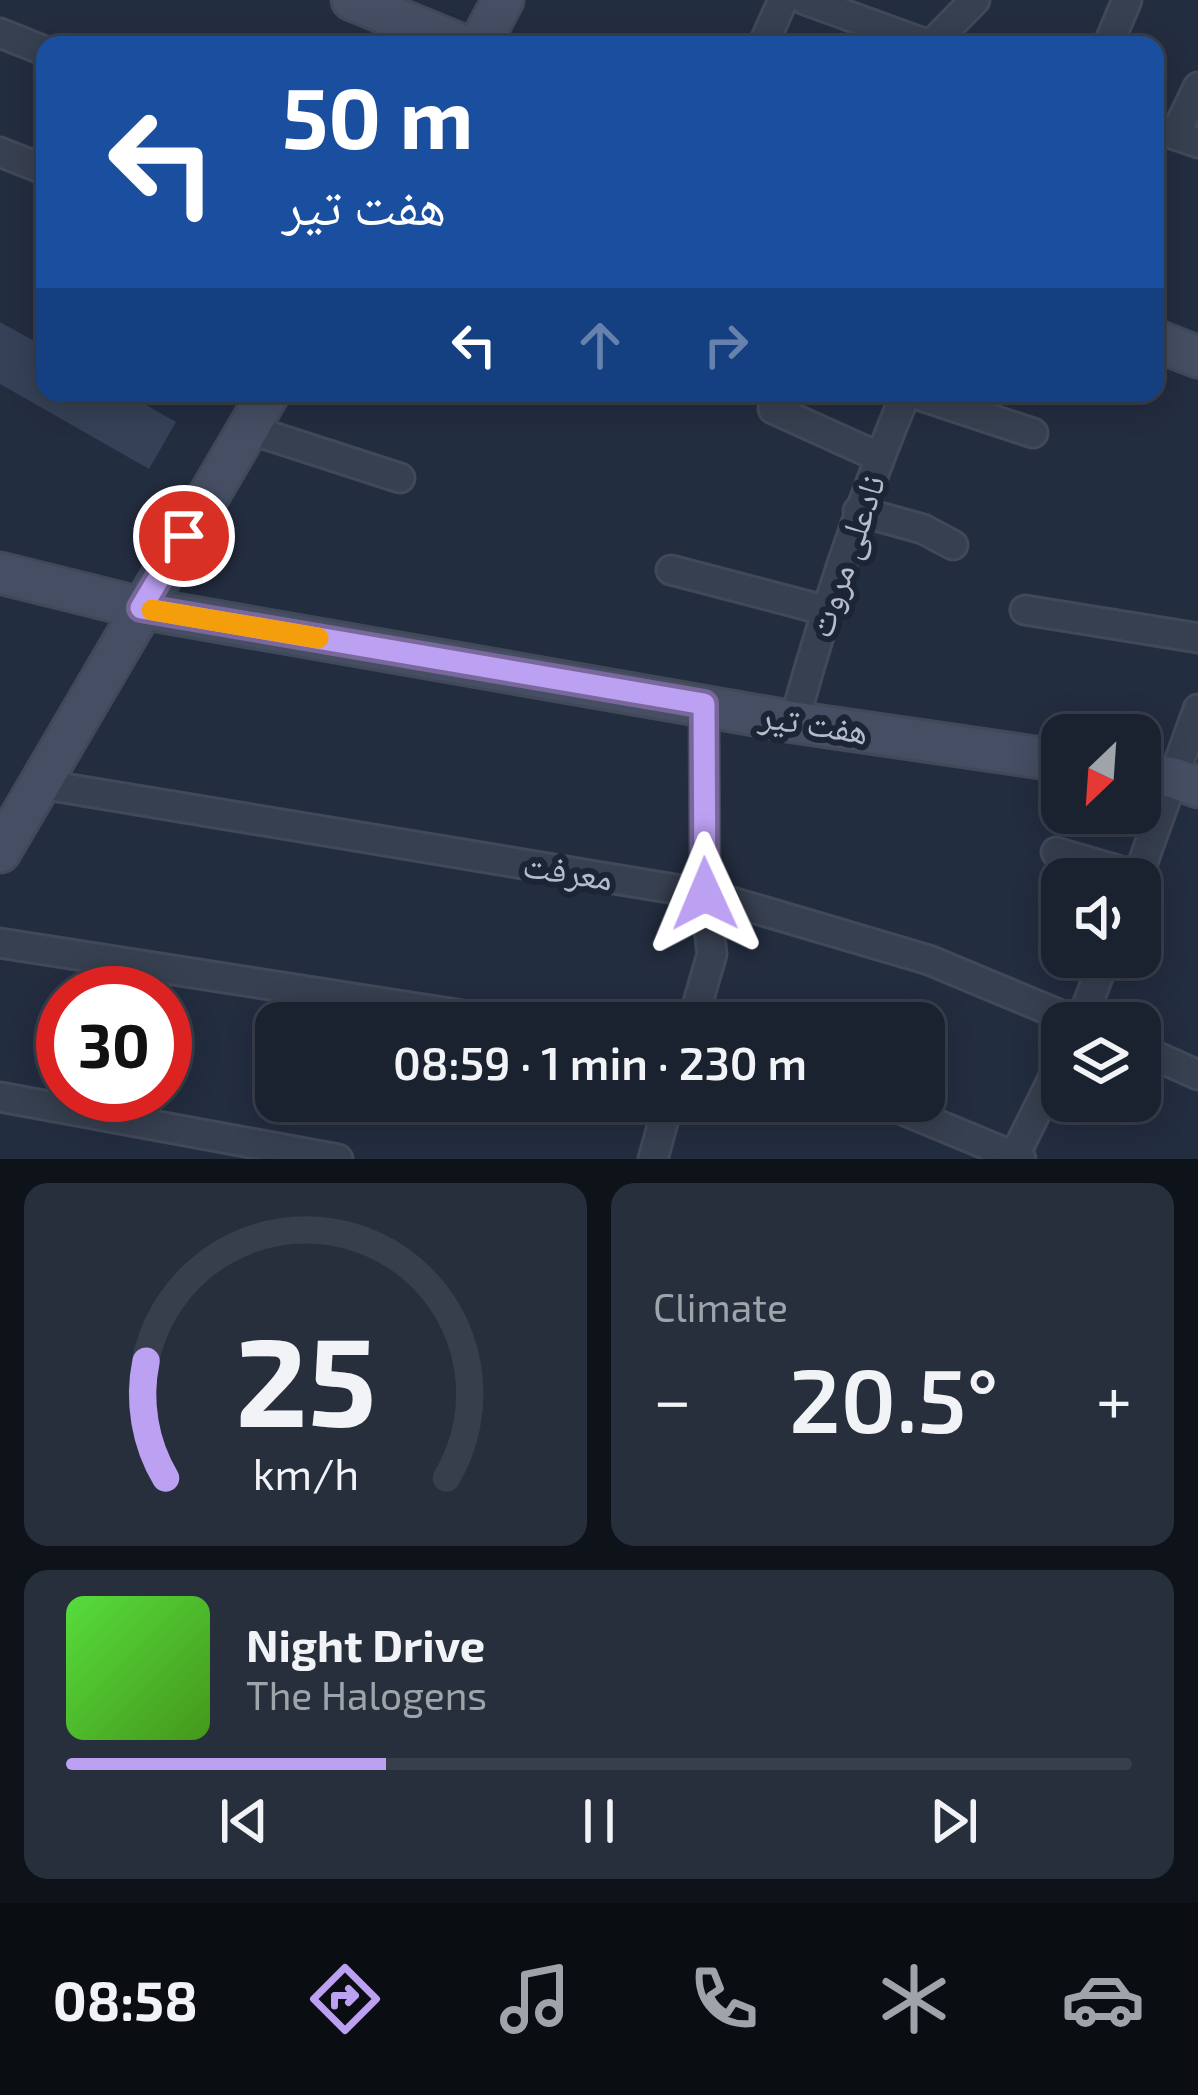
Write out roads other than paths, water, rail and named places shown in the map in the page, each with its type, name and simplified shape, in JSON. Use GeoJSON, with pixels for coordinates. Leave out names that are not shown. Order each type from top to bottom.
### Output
{"type":"FeatureCollection","features":[{"type":"Feature","properties":{"kind":"street"},"geometry":{"type":"LineString","coordinates":[[352,0],[440,36]]}},
{"type":"Feature","properties":{"kind":"street"},"geometry":{"type":"LineString","coordinates":[[483,36],[503,0]]}},
{"type":"Feature","properties":{"kind":"street"},"geometry":{"type":"LineString","coordinates":[[768,36],[783,0]]}},
{"type":"Feature","properties":{"kind":"street"},"geometry":{"type":"LineString","coordinates":[[806,0],[905,36]]}},
{"type":"Feature","properties":{"kind":"street"},"geometry":{"type":"LineString","coordinates":[[939,36],[975,0]]}},
{"type":"Feature","properties":{"kind":"street"},"geometry":{"type":"LineString","coordinates":[[1112,36],[1127,0]]}},
{"type":"Feature","properties":{"kind":"street"},"geometry":{"type":"LineString","coordinates":[[0,33],[36,47]]}},
{"type":"Feature","properties":{"kind":"street"},"geometry":{"type":"LineString","coordinates":[[1176,135],[1198,87]]}},
{"type":"Feature","properties":{"kind":"street"},"geometry":{"type":"LineString","coordinates":[[0,152],[36,166]]}},
{"type":"Feature","properties":{"kind":"street"},"geometry":{"type":"LineString","coordinates":[[1164,344],[1198,357]]}},
{"type":"Feature","properties":{"kind":"street"},"geometry":{"type":"LineString","coordinates":[[0,853],[264,402]]}},
{"type":"Feature","properties":{"kind":"street","name":"نادعلی مروت"},"geometry":{"type":"LineString","coordinates":[[794,722],[824,610],[858,511],[905,402]]}},
{"type":"Feature","properties":{"kind":"street"},"geometry":{"type":"LineString","coordinates":[[937,402],[1033,433]]}},
{"type":"Feature","properties":{"kind":"street"},"geometry":{"type":"LineString","coordinates":[[773,409],[880,457]]}},
{"type":"Feature","properties":{"kind":"street"},"geometry":{"type":"LineString","coordinates":[[248,429],[400,478]]}},
{"type":"Feature","properties":{"kind":"street"},"geometry":{"type":"LineString","coordinates":[[858,511],[923,529],[953,545]]}},
{"type":"Feature","properties":{"kind":"street"},"geometry":{"type":"LineString","coordinates":[[671,570],[824,610]]}},
{"type":"Feature","properties":{"kind":"street","name":"هفت تیر"},"geometry":{"type":"LineString","coordinates":[[0,573],[141,608],[794,722],[1041,758]]}},
{"type":"Feature","properties":{"kind":"street"},"geometry":{"type":"LineString","coordinates":[[1023,607],[1198,638]]}},
{"type":"Feature","properties":{"kind":"street"},"geometry":{"type":"LineString","coordinates":[[698,1002],[712,954],[705,894],[704,704]]}},
{"type":"Feature","properties":{"kind":"street"},"geometry":{"type":"LineString","coordinates":[[1144,858],[1198,709]]}},
{"type":"Feature","properties":{"kind":"street","name":"معرفت"},"geometry":{"type":"LineString","coordinates":[[40,784],[705,894],[929,960],[1041,1007]]}},
{"type":"Feature","properties":{"kind":"street"},"geometry":{"type":"LineString","coordinates":[[1056,852],[1075,858]]}},
{"type":"Feature","properties":{"kind":"street"},"geometry":{"type":"LineString","coordinates":[[0,943],[378,1002]]}},
{"type":"Feature","properties":{"kind":"street"},"geometry":{"type":"LineString","coordinates":[[1161,1058],[1198,1075]]}},
{"type":"Feature","properties":{"kind":"street"},"geometry":{"type":"LineString","coordinates":[[0,1097],[338,1159]]}},
{"type":"Feature","properties":{"kind":"street"},"geometry":{"type":"LineString","coordinates":[[931,1122],[1017,1158],[1041,1106]]}},
{"type":"Feature","properties":{"kind":"street"},"geometry":{"type":"LineString","coordinates":[[652,1159],[663,1122]]}}]}
